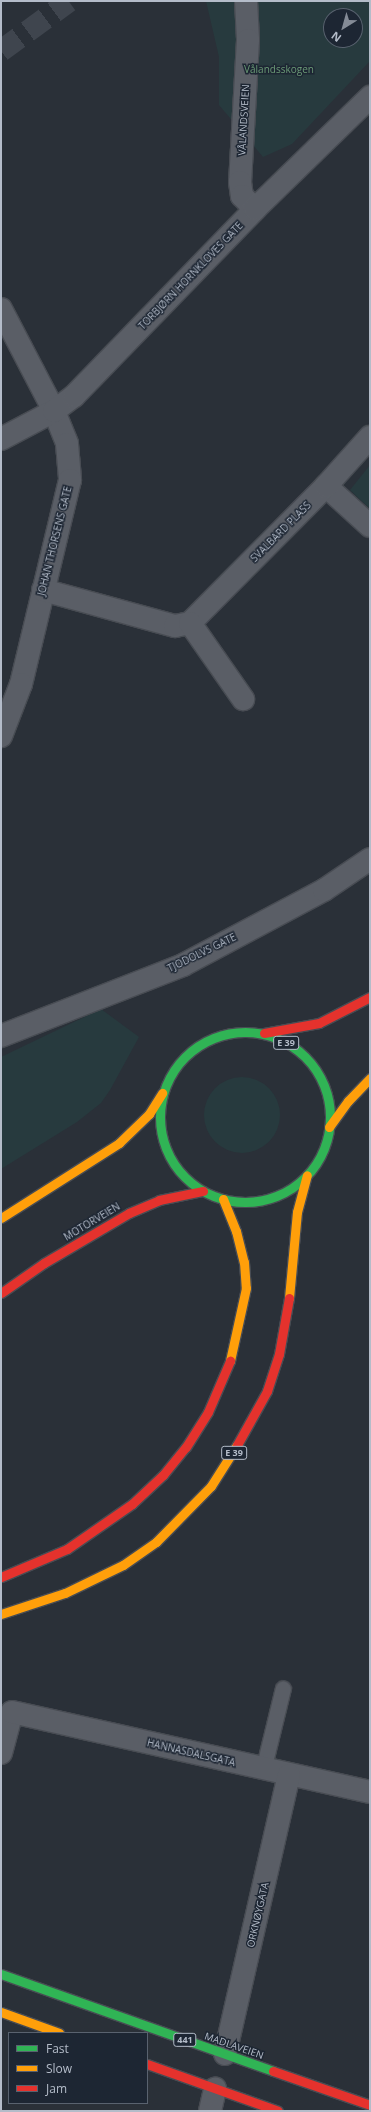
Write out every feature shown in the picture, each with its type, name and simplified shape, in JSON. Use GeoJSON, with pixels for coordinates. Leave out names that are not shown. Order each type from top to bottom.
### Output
{"type":"FeatureCollection","features":[{"type":"Feature","properties":{"kind":"main road","name":"E 39"},"geometry":{"type":"LineString","coordinates":[[262,1034],[319,1023],[370,997]]}},
{"type":"Feature","properties":{"kind":"main road","name":"E 39"},"geometry":{"type":"LineString","coordinates":[[1,1218],[119,1143],[149,1114],[164,1091],[172,1072],[185,1056],[202,1043],[221,1035],[241,1032],[262,1034],[282,1040],[300,1052],[314,1067],[324,1086],[327,1099],[329,1127]]}},
{"type":"Feature","properties":{"kind":"main road","name":"E 39"},"geometry":{"type":"LineString","coordinates":[[164,1091],[160,1118],[163,1140],[178,1170],[203,1191],[223,1199],[246,1202],[268,1198],[289,1189],[307,1175],[318,1161],[329,1127],[348,1101],[370,1078]]}},
{"type":"Feature","properties":{"kind":"main road","name":"E 39"},"geometry":{"type":"LineString","coordinates":[[1,1614],[65,1593],[123,1565],[156,1542],[186,1514],[211,1486],[230,1458],[266,1392],[278,1354],[286,1320],[297,1212],[307,1175]]}},
{"type":"Feature","properties":{"kind":"main road","name":"MOTORVEIEN"},"geometry":{"type":"LineString","coordinates":[[1,1293],[44,1263],[128,1213],[159,1200],[203,1191]]}},
{"type":"Feature","properties":{"kind":"main road"},"geometry":{"type":"LineString","coordinates":[[1,1577],[67,1549],[132,1504],[163,1475],[186,1447],[208,1412],[234,1352],[246,1288],[244,1262],[236,1231],[223,1199]]}},
{"type":"Feature","properties":{"kind":"main road","name":"MADLAVEIEN"},"geometry":{"type":"LineString","coordinates":[[1,1974],[370,2105]]}},
{"type":"Feature","properties":{"kind":"main road"},"geometry":{"type":"LineString","coordinates":[[1,2012],[56,2032]]}},
{"type":"Feature","properties":{"kind":"main road"},"geometry":{"type":"LineString","coordinates":[[148,2064],[278,2111]]}},
{"type":"Feature","properties":{"kind":"street","name":"VÅLANDSVEIEN"},"geometry":{"type":"LineString","coordinates":[[246,1],[248,40],[240,182],[242,196],[255,209]]}},
{"type":"Feature","properties":{"kind":"street","name":"TORBJØRN HORNKLOVES GATE"},"geometry":{"type":"LineString","coordinates":[[1,439],[54,411],[74,396],[255,209],[370,97]]}},
{"type":"Feature","properties":{"kind":"street","name":"JOHAN THORSENS GATE"},"geometry":{"type":"LineString","coordinates":[[1,309],[54,411],[68,444],[70,480],[21,684],[1,736]]}},
{"type":"Feature","properties":{"kind":"street","name":"SVALBARD PLASS"},"geometry":{"type":"LineString","coordinates":[[190,624],[326,486],[370,437]]}},
{"type":"Feature","properties":{"kind":"street"},"geometry":{"type":"LineString","coordinates":[[326,486],[370,526]]}},
{"type":"Feature","properties":{"kind":"street"},"geometry":{"type":"LineString","coordinates":[[43,590],[175,626],[190,624],[243,699]]}},
{"type":"Feature","properties":{"kind":"street"},"geometry":{"type":"LineString","coordinates":[[1,695],[21,684]]}},
{"type":"Feature","properties":{"kind":"street","name":"TJODOLVS GATE"},"geometry":{"type":"LineString","coordinates":[[1,1036],[182,965],[324,890],[370,859]]}},
{"type":"Feature","properties":{"kind":"street","name":"HANNASDALSGATA"},"geometry":{"type":"LineString","coordinates":[[1,1753],[12,1712],[263,1770],[370,1792]]}},
{"type":"Feature","properties":{"kind":"street","name":"ORKNØYGATA"},"geometry":{"type":"LineString","coordinates":[[224,2054],[289,1775]]}},
{"type":"Feature","properties":{"kind":"street"},"geometry":{"type":"LineString","coordinates":[[210,2111],[215,2089]]}},
{"type":"Feature","properties":{"kind":"lane"},"geometry":{"type":"LineString","coordinates":[[263,1770],[283,1688]]}},
{"type":"Feature","properties":{"kind":"green space","name":"Vålandsskogen"},"geometry":{"type":"Polygon","coordinates":[[[206,1],[370,1],[370,61],[292,144],[263,157],[219,105],[219,57],[206,1]]]}},
{"type":"Feature","properties":{"kind":"green space"},"geometry":{"type":"Polygon","coordinates":[[[370,465],[370,509],[350,490],[370,465]]]}},
{"type":"Feature","properties":{"kind":"green space"},"geometry":{"type":"Polygon","coordinates":[[[101,1009],[139,1037],[110,1090],[101,1103],[77,1122],[1,1169],[1,1057],[101,1009]]]}},
{"type":"Feature","properties":{"kind":"green space"},"geometry":{"type":"Polygon","coordinates":[[[242,1077],[256,1080],[269,1088],[277,1101],[280,1115],[277,1129],[269,1142],[256,1150],[242,1153],[228,1150],[215,1142],[207,1129],[204,1115],[207,1101],[215,1088],[228,1080],[242,1077]]]}},
{"type":"Feature","properties":{"kind":"tunnel"},"geometry":{"type":"LineString","coordinates":[[1,51],[69,1]]}},
{"type":"Feature","properties":{"kind":"traffic: fast"},"geometry":{"type":"LineString","coordinates":[[245,1032],[270,1036],[285,1042],[305,1057],[320,1077],[328,1100],[330,1117],[326,1142],[320,1157],[305,1177],[285,1192],[262,1200],[245,1202],[220,1198],[205,1192],[185,1177],[170,1157],[162,1134],[160,1117],[164,1092],[170,1077],[185,1057],[205,1042],[228,1034],[245,1032]]}},
{"type":"Feature","properties":{"kind":"traffic: fast"},"geometry":{"type":"LineString","coordinates":[[1,1974],[273,2071]]}},
{"type":"Feature","properties":{"kind":"traffic: slow"},"geometry":{"type":"LineString","coordinates":[[329,1127],[348,1101],[370,1078]]}},
{"type":"Feature","properties":{"kind":"traffic: slow"},"geometry":{"type":"LineString","coordinates":[[1,1218],[119,1143],[149,1114],[162,1093]]}},
{"type":"Feature","properties":{"kind":"traffic: slow"},"geometry":{"type":"LineString","coordinates":[[289,1298],[297,1212],[307,1175]]}},
{"type":"Feature","properties":{"kind":"traffic: slow"},"geometry":{"type":"LineString","coordinates":[[223,1199],[236,1231],[244,1262],[246,1288],[230,1361]]}},
{"type":"Feature","properties":{"kind":"traffic: slow"},"geometry":{"type":"LineString","coordinates":[[1,1614],[65,1593],[123,1565],[156,1542],[211,1486],[237,1445]]}},
{"type":"Feature","properties":{"kind":"traffic: slow"},"geometry":{"type":"LineString","coordinates":[[1,2012],[56,2032]]}},
{"type":"Feature","properties":{"kind":"traffic: jam"},"geometry":{"type":"LineString","coordinates":[[264,1033],[319,1023],[370,997]]}},
{"type":"Feature","properties":{"kind":"traffic: jam"},"geometry":{"type":"LineString","coordinates":[[1,1293],[44,1263],[129,1213],[159,1200],[203,1191]]}},
{"type":"Feature","properties":{"kind":"traffic: jam"},"geometry":{"type":"LineString","coordinates":[[237,1445],[267,1391],[279,1354],[289,1298]]}},
{"type":"Feature","properties":{"kind":"traffic: jam"},"geometry":{"type":"LineString","coordinates":[[1,1577],[67,1549],[132,1504],[163,1475],[186,1447],[208,1412],[230,1361]]}},
{"type":"Feature","properties":{"kind":"traffic: jam"},"geometry":{"type":"LineString","coordinates":[[148,2064],[278,2111]]}},
{"type":"Feature","properties":{"kind":"traffic: jam"},"geometry":{"type":"LineString","coordinates":[[273,2071],[370,2105]]}}]}
